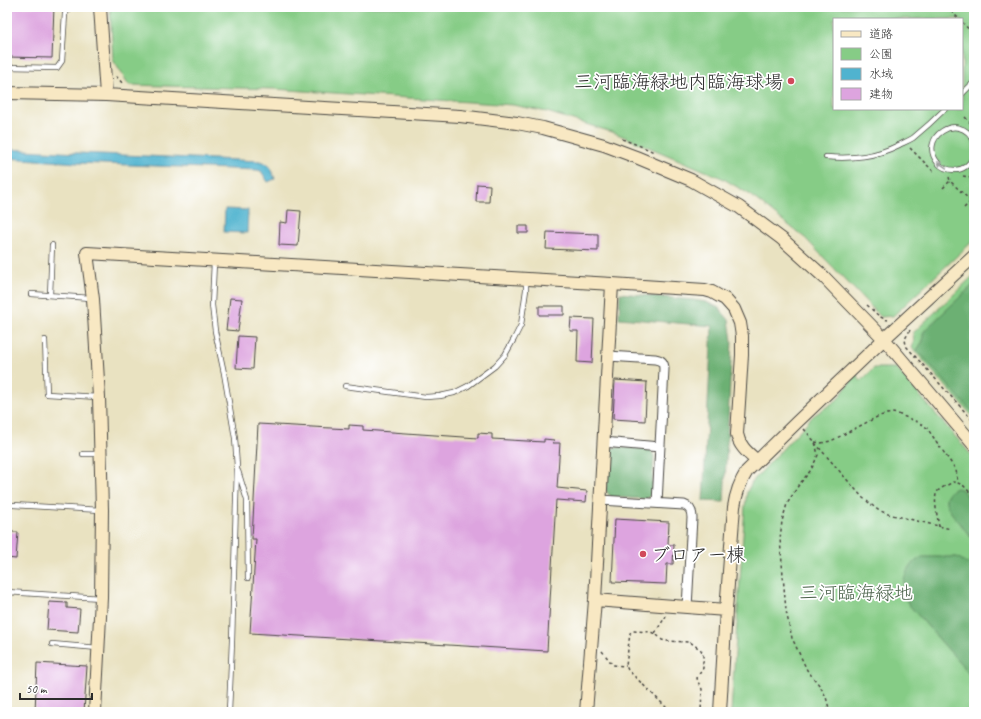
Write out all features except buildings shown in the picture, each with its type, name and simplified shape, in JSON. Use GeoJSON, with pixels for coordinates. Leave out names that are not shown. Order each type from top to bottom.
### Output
{"type":"FeatureCollection","features":[{"type":"Feature","properties":{"kind":"street"},"geometry":{"type":"LineString","coordinates":[[100,7],[106,95]]}},
{"type":"Feature","properties":{"kind":"street"},"geometry":{"type":"LineString","coordinates":[[7,93],[106,95],[460,116],[524,124],[604,145],[691,180],[739,207],[782,239],[824,277],[884,339],[974,445]]}},
{"type":"Feature","properties":{"kind":"street"},"geometry":{"type":"LineString","coordinates":[[95,712],[101,598],[102,510],[99,397],[93,299],[87,253],[526,278],[705,290],[712,292],[725,299],[734,309],[740,323],[742,355],[737,429],[738,439],[741,446],[757,461]]}},
{"type":"Feature","properties":{"kind":"street"},"geometry":{"type":"LineString","coordinates":[[720,712],[735,498],[743,477],[747,471],[797,422],[974,256]]}},
{"type":"Feature","properties":{"kind":"street"},"geometry":{"type":"LineString","coordinates":[[586,712],[595,600],[612,284]]}},
{"type":"Feature","properties":{"kind":"street"},"geometry":{"type":"LineString","coordinates":[[608,356],[655,359],[664,363],[656,503]]}},
{"type":"Feature","properties":{"kind":"street"},"geometry":{"type":"LineString","coordinates":[[603,442],[660,447]]}},
{"type":"Feature","properties":{"kind":"street"},"geometry":{"type":"LineString","coordinates":[[600,500],[688,506],[692,511],[692,518],[687,607]]}},
{"type":"Feature","properties":{"kind":"street"},"geometry":{"type":"LineString","coordinates":[[595,600],[726,610]]}},
{"type":"Feature","properties":{"kind":"lane"},"geometry":{"type":"LineString","coordinates":[[7,67],[57,68],[62,61],[65,14],[70,7]]}},
{"type":"Feature","properties":{"kind":"lane"},"geometry":{"type":"LineString","coordinates":[[963,93],[974,82]]}},
{"type":"Feature","properties":{"kind":"lane"},"geometry":{"type":"LineString","coordinates":[[826,157],[844,159],[880,154],[912,139],[945,110]]}},
{"type":"Feature","properties":{"kind":"lane"},"geometry":{"type":"LineString","coordinates":[[974,141],[965,130],[951,127],[938,134],[934,139],[932,150],[938,163],[950,170],[963,168],[969,164],[974,156]]}},
{"type":"Feature","properties":{"kind":"lane"},"geometry":{"type":"LineString","coordinates":[[969,164],[974,169]]}},
{"type":"Feature","properties":{"kind":"lane"},"geometry":{"type":"LineString","coordinates":[[50,295],[52,245]]}},
{"type":"Feature","properties":{"kind":"lane"},"geometry":{"type":"LineString","coordinates":[[214,260],[212,305],[215,331],[235,438],[237,467],[229,712]]}},
{"type":"Feature","properties":{"kind":"lane"},"geometry":{"type":"LineString","coordinates":[[345,386],[426,397],[440,396],[468,386],[496,366],[505,355],[514,339],[521,325],[526,290],[526,278]]}},
{"type":"Feature","properties":{"kind":"lane"},"geometry":{"type":"LineString","coordinates":[[31,294],[93,299]]}},
{"type":"Feature","properties":{"kind":"lane"},"geometry":{"type":"LineString","coordinates":[[45,340],[47,394],[99,397]]}},
{"type":"Feature","properties":{"kind":"lane"},"geometry":{"type":"LineString","coordinates":[[83,454],[100,454]]}},
{"type":"Feature","properties":{"kind":"lane"},"geometry":{"type":"LineString","coordinates":[[237,467],[247,500],[248,578]]}},
{"type":"Feature","properties":{"kind":"lane"},"geometry":{"type":"LineString","coordinates":[[13,506],[102,510]]}},
{"type":"Feature","properties":{"kind":"lane"},"geometry":{"type":"LineString","coordinates":[[7,592],[101,598]]}},
{"type":"Feature","properties":{"kind":"lane"},"geometry":{"type":"LineString","coordinates":[[52,644],[98,648]]}},
{"type":"Feature","properties":{"kind":"path"},"geometry":{"type":"LineString","coordinates":[[947,7],[958,18]]}},
{"type":"Feature","properties":{"kind":"path"},"geometry":{"type":"LineString","coordinates":[[963,23],[974,35]]}},
{"type":"Feature","properties":{"kind":"path"},"geometry":{"type":"LineString","coordinates":[[114,74],[123,85]]}},
{"type":"Feature","properties":{"kind":"path"},"geometry":{"type":"LineString","coordinates":[[965,117],[974,127]]}},
{"type":"Feature","properties":{"kind":"path"},"geometry":{"type":"LineString","coordinates":[[617,138],[656,153]]}},
{"type":"Feature","properties":{"kind":"path"},"geometry":{"type":"LineString","coordinates":[[948,177],[950,181],[974,204]]}},
{"type":"Feature","properties":{"kind":"path"},"geometry":{"type":"LineString","coordinates":[[943,188],[950,181]]}},
{"type":"Feature","properties":{"kind":"path"},"geometry":{"type":"LineString","coordinates":[[964,208],[970,201]]}},
{"type":"Feature","properties":{"kind":"path"},"geometry":{"type":"LineString","coordinates":[[868,305],[883,319],[892,320]]}},
{"type":"Feature","properties":{"kind":"path"},"geometry":{"type":"LineString","coordinates":[[915,326],[909,332],[906,339],[906,346],[974,422]]}},
{"type":"Feature","properties":{"kind":"path"},"geometry":{"type":"LineString","coordinates":[[815,442],[821,443],[831,441],[873,418],[886,414],[898,414],[920,423],[927,428],[956,470],[958,483]]}},
{"type":"Feature","properties":{"kind":"path"},"geometry":{"type":"LineString","coordinates":[[797,422],[863,498],[878,510],[888,514],[951,529]]}},
{"type":"Feature","properties":{"kind":"path"},"geometry":{"type":"LineString","coordinates":[[815,442],[818,456],[812,470],[792,494],[787,504],[782,521],[780,539],[786,611],[792,638],[807,670],[820,686],[826,697],[830,712]]}},
{"type":"Feature","properties":{"kind":"path"},"geometry":{"type":"LineString","coordinates":[[939,527],[936,513],[937,492],[953,482],[964,486],[974,497]]}},
{"type":"Feature","properties":{"kind":"path"},"geometry":{"type":"LineString","coordinates":[[655,633],[673,606]]}},
{"type":"Feature","properties":{"kind":"path"},"geometry":{"type":"LineString","coordinates":[[671,712],[628,670],[626,666],[630,633],[633,631],[655,633],[665,641],[690,642],[701,650],[703,654],[703,668],[697,678],[702,689],[701,712]]}},
{"type":"Feature","properties":{"kind":"path"},"geometry":{"type":"LineString","coordinates":[[599,648],[613,664],[626,666]]}},
{"type":"Feature","properties":{"kind":"green space"},"geometry":{"type":"Polygon","coordinates":[[[110,7],[974,7],[974,240],[893,316],[881,317],[805,238],[749,194],[722,178],[615,133],[547,112],[513,105],[274,89],[129,85],[113,60],[110,7]]]}},
{"type":"Feature","properties":{"kind":"green space"},"geometry":{"type":"Polygon","coordinates":[[[974,275],[974,418],[912,348],[914,341],[913,333],[974,275]]]}},
{"type":"Feature","properties":{"kind":"green space"},"geometry":{"type":"Polygon","coordinates":[[[974,284],[974,414],[917,350],[923,341],[923,334],[925,330],[974,284]]]}},
{"type":"Feature","properties":{"kind":"green space"},"geometry":{"type":"Polygon","coordinates":[[[620,293],[706,302],[719,308],[729,320],[732,341],[724,502],[703,501],[712,326],[619,318],[620,293]]]}},
{"type":"Feature","properties":{"kind":"green space","name":"三河臨海緑地"},"geometry":{"type":"Polygon","coordinates":[[[874,368],[896,368],[974,458],[974,712],[731,712],[747,492],[752,482],[813,416],[837,400],[856,374],[861,381],[874,368]]]}},
{"type":"Feature","properties":{"kind":"green space"},"geometry":{"type":"Polygon","coordinates":[[[614,447],[650,449],[654,456],[652,494],[647,499],[611,497],[606,491],[608,453],[614,447]]]}},
{"type":"Feature","properties":{"kind":"green space"},"geometry":{"type":"Polygon","coordinates":[[[956,488],[961,489],[974,504],[974,541],[952,514],[947,505],[947,496],[956,488]]]}},
{"type":"Feature","properties":{"kind":"green space"},"geometry":{"type":"Polygon","coordinates":[[[922,557],[957,557],[967,563],[974,560],[974,681],[909,605],[905,598],[903,587],[905,576],[913,563],[922,557]]]}},
{"type":"Feature","properties":{"kind":"water"},"geometry":{"type":"Polygon","coordinates":[[[7,149],[260,161],[270,167],[275,179],[268,182],[261,171],[257,170],[78,163],[7,158],[7,149]]]}},
{"type":"Feature","properties":{"kind":"water"},"geometry":{"type":"Polygon","coordinates":[[[225,209],[248,210],[247,233],[224,232],[225,209]]]}},
{"type":"Feature","properties":{"kind":"place","name":"三河臨海緑地内臨海球場"},"geometry":{"type":"Point","coordinates":[791,81]}},
{"type":"Feature","properties":{"kind":"place","name":"ブロアー棟"},"geometry":{"type":"Point","coordinates":[643,554]}}]}
